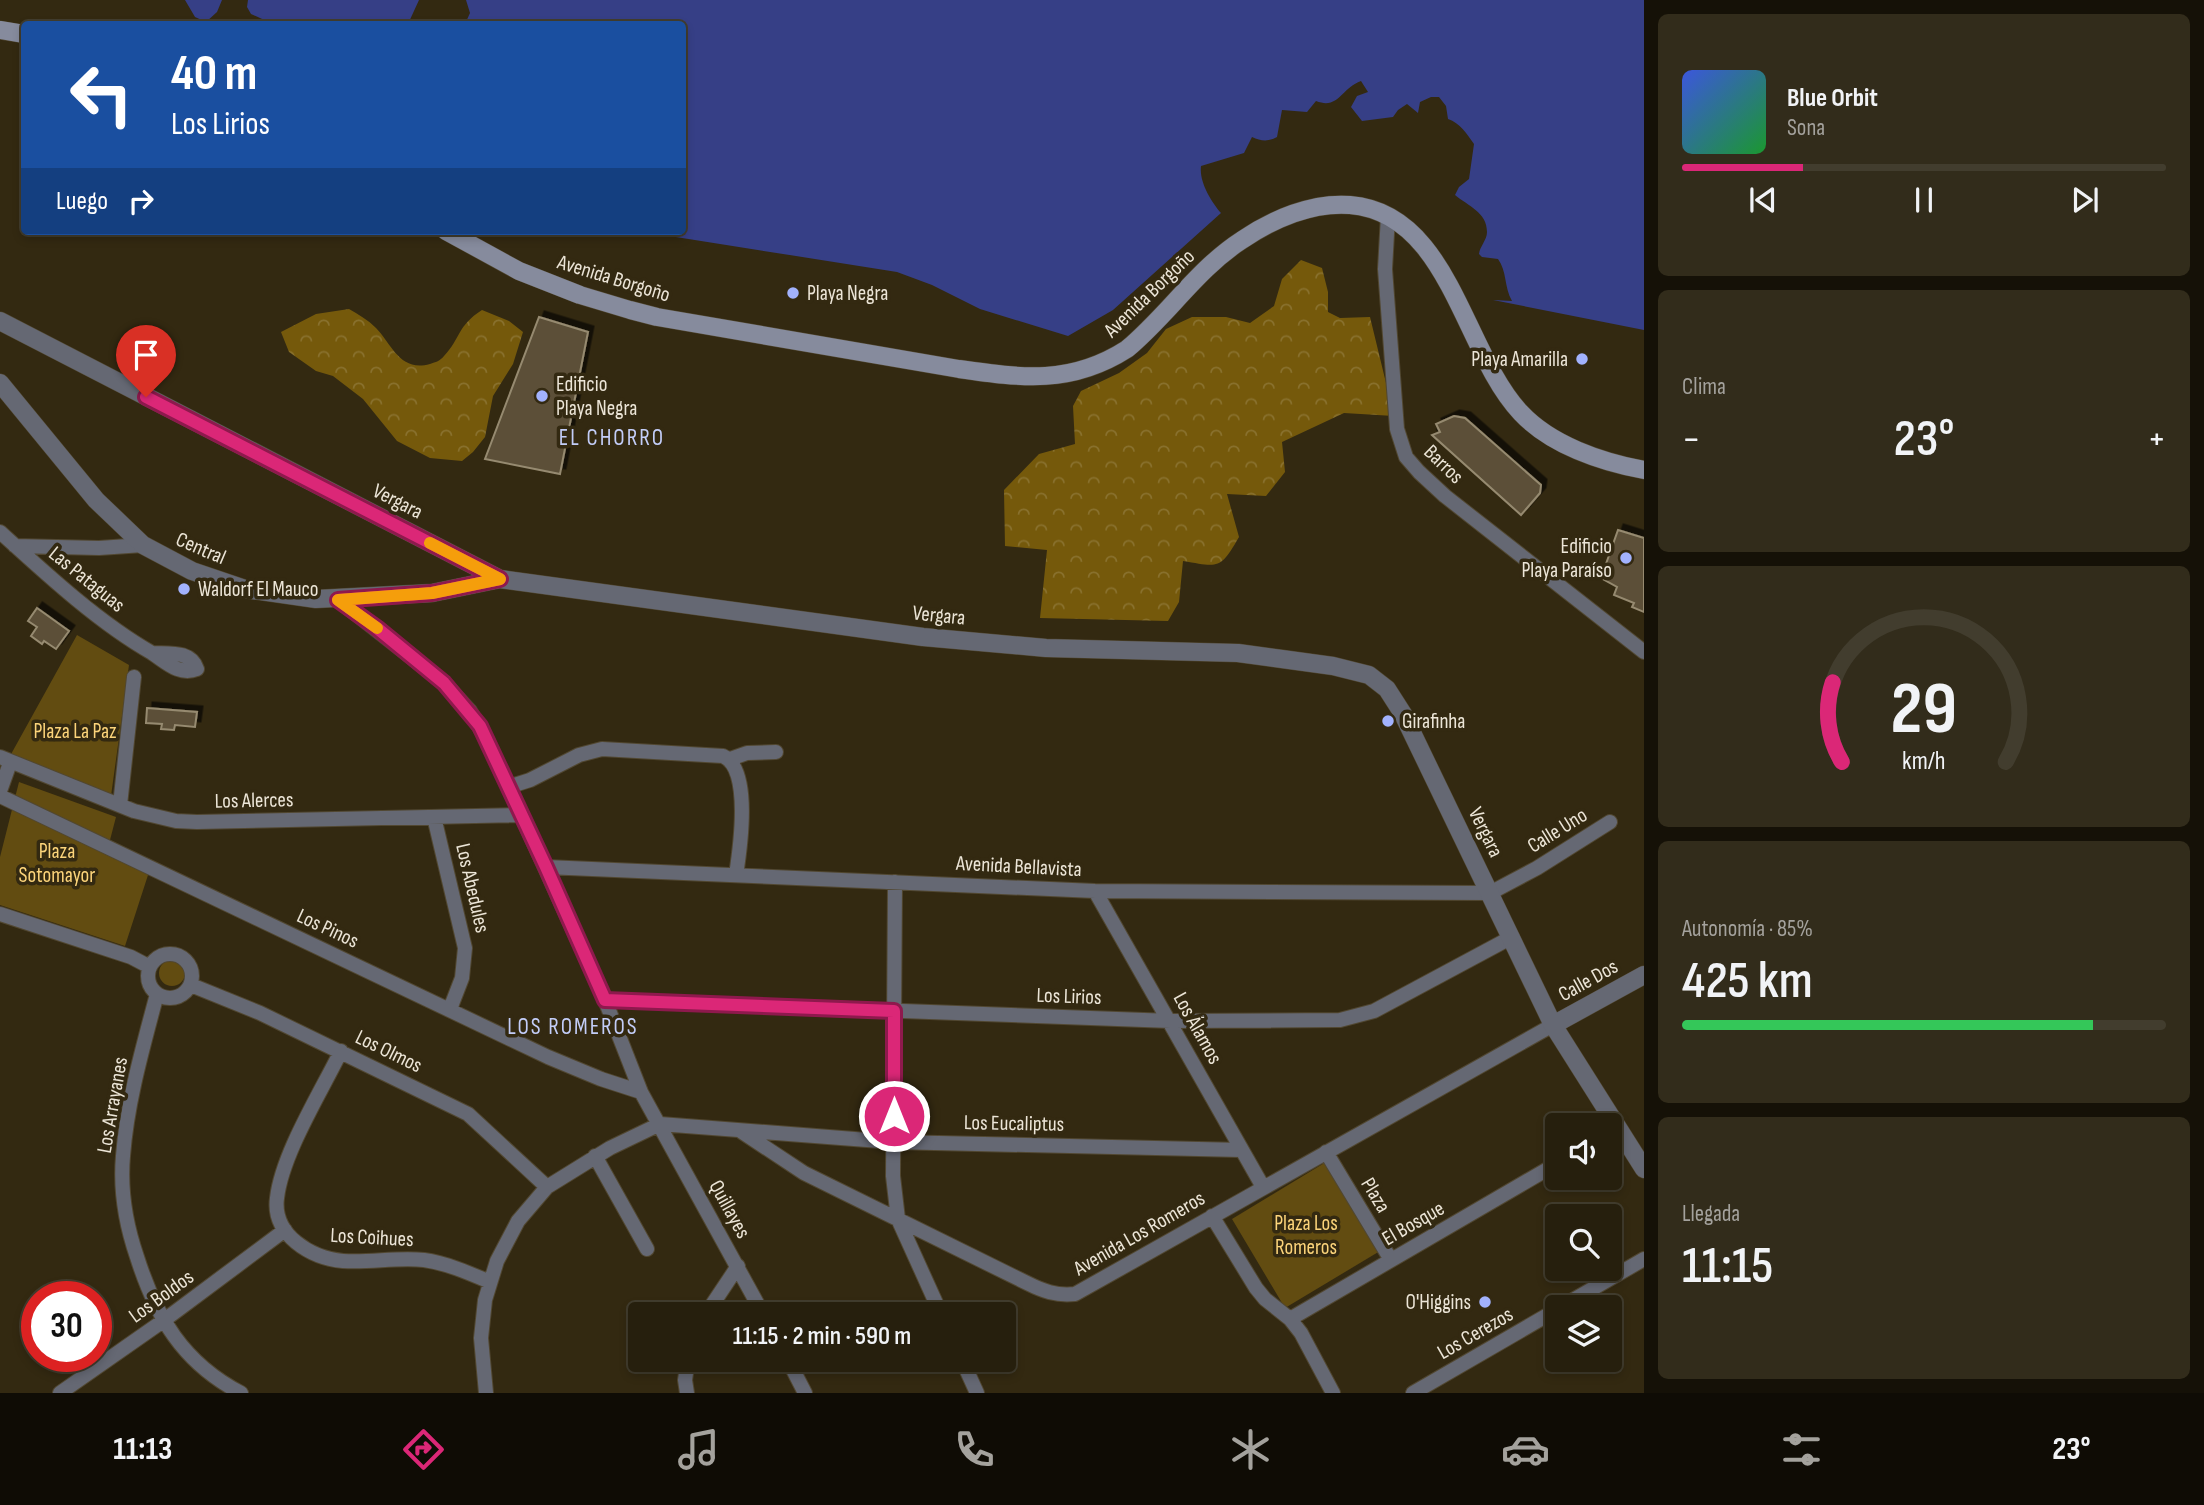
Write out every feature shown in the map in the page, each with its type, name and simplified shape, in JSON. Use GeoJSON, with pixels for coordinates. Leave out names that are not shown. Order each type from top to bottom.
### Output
{"type":"FeatureCollection","features":[{"type":"Feature","properties":{"kind":"main road"},"geometry":{"type":"LineString","coordinates":[[0,30],[21,34]]}},
{"type":"Feature","properties":{"kind":"main road","name":"Avenida Borgoño"},"geometry":{"type":"LineString","coordinates":[[453,235],[519,271],[558,287],[657,317],[959,369],[1040,377],[1081,372],[1113,359],[1127,349],[1221,255],[1253,233],[1288,215],[1323,205],[1340,204],[1373,209],[1388,216],[1415,236],[1430,254],[1493,374],[1522,415],[1553,438],[1591,455],[1644,470]]}},
{"type":"Feature","properties":{"kind":"street","name":"Barros"},"geometry":{"type":"LineString","coordinates":[[1388,216],[1385,269],[1397,429],[1406,457],[1445,496],[1644,652]]}},
{"type":"Feature","properties":{"kind":"street","name":"Vergara"},"geometry":{"type":"LineString","coordinates":[[0,321],[500,579],[923,637],[1046,648],[1238,653],[1333,666],[1361,673],[1382,683],[1403,714],[1553,1025],[1604,1113]]}},
{"type":"Feature","properties":{"kind":"street","name":"Central"},"geometry":{"type":"LineString","coordinates":[[0,383],[96,500],[143,545],[192,571],[245,589],[294,598],[338,600],[432,593],[500,579]]}},
{"type":"Feature","properties":{"kind":"street","name":"Las Pataguas"},"geometry":{"type":"LineString","coordinates":[[0,532],[131,642],[152,653]]}},
{"type":"Feature","properties":{"kind":"street"},"geometry":{"type":"LineString","coordinates":[[15,546],[100,548],[143,545]]}},
{"type":"Feature","properties":{"kind":"street","name":"Quillayes"},"geometry":{"type":"LineString","coordinates":[[338,600],[444,683],[488,741],[605,1000],[641,1092],[758,1302]]}},
{"type":"Feature","properties":{"kind":"street"},"geometry":{"type":"LineString","coordinates":[[120,805],[134,677]]}},
{"type":"Feature","properties":{"kind":"street"},"geometry":{"type":"LineString","coordinates":[[508,787],[530,780],[579,755],[602,749],[730,759],[747,753],[776,752]]}},
{"type":"Feature","properties":{"kind":"street"},"geometry":{"type":"LineString","coordinates":[[730,759],[740,785],[741,848],[736,875]]}},
{"type":"Feature","properties":{"kind":"street"},"geometry":{"type":"LineString","coordinates":[[0,791],[5,760]]}},
{"type":"Feature","properties":{"kind":"street","name":"Los Alerces"},"geometry":{"type":"LineString","coordinates":[[5,760],[155,817],[197,822],[522,816]]}},
{"type":"Feature","properties":{"kind":"street","name":"Los Pinos"},"geometry":{"type":"LineString","coordinates":[[0,796],[548,1057],[641,1092]]}},
{"type":"Feature","properties":{"kind":"street","name":"Los Abedules"},"geometry":{"type":"LineString","coordinates":[[434,817],[465,948],[462,978],[450,1009]]}},
{"type":"Feature","properties":{"kind":"street","name":"Calle Uno"},"geometry":{"type":"LineString","coordinates":[[1490,893],[1537,868],[1610,822]]}},
{"type":"Feature","properties":{"kind":"street","name":"Avenida Bellavista"},"geometry":{"type":"LineString","coordinates":[[546,867],[1095,891],[1490,893]]}},
{"type":"Feature","properties":{"kind":"street"},"geometry":{"type":"LineString","coordinates":[[895,882],[893,1175],[898,1219],[936,1302]]}},
{"type":"Feature","properties":{"kind":"street","name":"Los Álamos"},"geometry":{"type":"LineString","coordinates":[[1095,891],[1263,1187]]}},
{"type":"Feature","properties":{"kind":"street"},"geometry":{"type":"LineString","coordinates":[[0,914],[131,957],[150,967]]}},
{"type":"Feature","properties":{"kind":"street","name":"Los Lirios"},"geometry":{"type":"LineString","coordinates":[[605,1000],[1171,1021],[1328,1021],[1352,1018],[1385,1005],[1512,937]]}},
{"type":"Feature","properties":{"kind":"street"},"geometry":{"type":"LineString","coordinates":[[166,954],[180,956],[190,965],[191,985],[176,998],[157,994],[149,982],[150,967],[166,954]]}},
{"type":"Feature","properties":{"kind":"street","name":"Calle Dos"},"geometry":{"type":"LineString","coordinates":[[1553,1025],[1644,975]]}},
{"type":"Feature","properties":{"kind":"street","name":"Los Olmos"},"geometry":{"type":"LineString","coordinates":[[191,985],[260,1013],[468,1114],[547,1187]]}},
{"type":"Feature","properties":{"kind":"street","name":"Los Arrayanes"},"geometry":{"type":"LineString","coordinates":[[157,994],[129,1112],[122,1157],[124,1202],[130,1238],[148,1291],[175,1338],[201,1366],[241,1393]]}},
{"type":"Feature","properties":{"kind":"street","name":"Avenida Los Romeros"},"geometry":{"type":"LineString","coordinates":[[739,1130],[804,1172],[1027,1283],[1062,1296],[1089,1288],[1553,1025]]}},
{"type":"Feature","properties":{"kind":"street"},"geometry":{"type":"LineString","coordinates":[[285,1230],[276,1200],[282,1173],[341,1051]]}},
{"type":"Feature","properties":{"kind":"street"},"geometry":{"type":"LineString","coordinates":[[486,1393],[481,1338],[490,1282],[497,1261],[518,1221],[547,1187],[595,1156],[660,1124]]}},
{"type":"Feature","properties":{"kind":"street","name":"Los Eucaliptus"},"geometry":{"type":"LineString","coordinates":[[660,1124],[893,1142],[1241,1150]]}},
{"type":"Feature","properties":{"kind":"street","name":"Vergara"},"geometry":{"type":"LineString","coordinates":[[1622,1140],[1644,1169]]}},
{"type":"Feature","properties":{"kind":"street","name":"Plaza"},"geometry":{"type":"LineString","coordinates":[[1326,1152],[1391,1260]]}},
{"type":"Feature","properties":{"kind":"street"},"geometry":{"type":"LineString","coordinates":[[595,1156],[648,1250]]}},
{"type":"Feature","properties":{"kind":"street","name":"El Bosque"},"geometry":{"type":"LineString","coordinates":[[1290,1319],[1545,1171]]}},
{"type":"Feature","properties":{"kind":"street"},"geometry":{"type":"LineString","coordinates":[[1212,1216],[1256,1288],[1290,1319],[1315,1355],[1333,1393]]}},
{"type":"Feature","properties":{"kind":"street","name":"Los Boldos"},"geometry":{"type":"LineString","coordinates":[[60,1393],[163,1321],[285,1230]]}},
{"type":"Feature","properties":{"kind":"street","name":"Los Coihues"},"geometry":{"type":"LineString","coordinates":[[285,1230],[309,1251],[329,1258],[373,1262],[423,1260],[490,1282]]}},
{"type":"Feature","properties":{"kind":"street","name":"Los Cerezos"},"geometry":{"type":"LineString","coordinates":[[1582,1295],[1644,1259]]}},
{"type":"Feature","properties":{"kind":"street"},"geometry":{"type":"LineString","coordinates":[[714,1302],[738,1266]]}},
{"type":"Feature","properties":{"kind":"street","name":"Los Cerezos"},"geometry":{"type":"LineString","coordinates":[[1413,1393],[1545,1316]]}},
{"type":"Feature","properties":{"kind":"street"},"geometry":{"type":"LineString","coordinates":[[686,1372],[687,1393]]}},
{"type":"Feature","properties":{"kind":"street"},"geometry":{"type":"LineString","coordinates":[[794,1372],[805,1393]]}},
{"type":"Feature","properties":{"kind":"street"},"geometry":{"type":"LineString","coordinates":[[967,1372],[977,1393]]}},
{"type":"Feature","properties":{"kind":"green space"},"geometry":{"type":"Polygon","coordinates":[[[1301,260],[1322,268],[1328,292],[1328,312],[1340,318],[1370,317],[1394,416],[1344,413],[1282,442],[1285,472],[1266,496],[1227,494],[1239,537],[1227,556],[1212,565],[1183,561],[1179,602],[1168,621],[1040,618],[1047,550],[1005,546],[1004,490],[1039,454],[1075,444],[1073,406],[1081,391],[1119,373],[1147,353],[1166,329],[1192,317],[1226,317],[1250,323],[1274,306],[1282,279],[1301,260]]]}},
{"type":"Feature","properties":{"kind":"green space"},"geometry":{"type":"Polygon","coordinates":[[[349,309],[373,325],[398,356],[411,364],[430,364],[441,359],[468,321],[482,310],[509,321],[523,332],[513,364],[493,396],[485,437],[462,461],[430,458],[397,441],[363,399],[333,376],[316,371],[289,352],[281,332],[316,314],[349,309]]]}},
{"type":"Feature","properties":{"kind":"green space","name":"Plaza La Paz"},"geometry":{"type":"Polygon","coordinates":[[[77,635],[129,665],[111,796],[10,756],[77,635]]]}},
{"type":"Feature","properties":{"kind":"green space","name":"Plaza Sotomayor"},"geometry":{"type":"Polygon","coordinates":[[[19,782],[116,817],[110,840],[130,850],[126,863],[149,872],[125,946],[0,905],[0,857],[19,782]]]}},
{"type":"Feature","properties":{"kind":"green space"},"geometry":{"type":"Polygon","coordinates":[[[172,960],[181,964],[185,973],[181,982],[172,986],[163,982],[159,973],[163,964],[172,960]]]}},
{"type":"Feature","properties":{"kind":"green space","name":"Plaza Los Romeros"},"geometry":{"type":"Polygon","coordinates":[[[1326,1162],[1380,1251],[1285,1308],[1232,1219],[1326,1162]]]}},
{"type":"Feature","properties":{"kind":"water"},"geometry":{"type":"Polygon","coordinates":[[[185,0],[222,0],[217,12],[207,21],[195,17],[185,0]]]}},
{"type":"Feature","properties":{"kind":"water"},"geometry":{"type":"Polygon","coordinates":[[[248,0],[419,0],[409,21],[266,21],[251,14],[247,7],[248,0]]]}},
{"type":"Feature","properties":{"kind":"water"},"geometry":{"type":"Polygon","coordinates":[[[466,0],[1644,0],[1644,330],[1493,300],[1512,301],[1503,269],[1498,259],[1482,257],[1479,254],[1487,235],[1484,219],[1455,195],[1459,187],[1469,179],[1474,144],[1460,126],[1448,119],[1446,106],[1439,97],[1420,102],[1418,113],[1407,104],[1393,117],[1362,121],[1351,107],[1357,96],[1368,92],[1361,81],[1330,103],[1316,101],[1307,112],[1282,110],[1277,137],[1264,140],[1252,137],[1244,153],[1201,166],[1204,185],[1221,213],[1113,310],[1068,336],[980,309],[932,285],[897,272],[663,235],[686,235],[686,21],[466,21],[470,13],[466,0]]]}},
{"type":"Feature","properties":{"kind":"building","name":"Edificio Playa Negra"},"geometry":{"type":"Polygon","coordinates":[[[539,317],[588,332],[560,474],[485,459],[539,317]]]}},
{"type":"Feature","properties":{"kind":"building"},"geometry":{"type":"Polygon","coordinates":[[[1454,416],[1465,418],[1541,485],[1540,493],[1521,515],[1432,435],[1440,432],[1436,424],[1454,416]]]}},
{"type":"Feature","properties":{"kind":"building","name":"Edificio Playa Paraíso"},"geometry":{"type":"Polygon","coordinates":[[[1618,530],[1644,538],[1644,612],[1632,607],[1634,603],[1614,595],[1617,587],[1601,578],[1618,530]]]}},
{"type":"Feature","properties":{"kind":"building"},"geometry":{"type":"Polygon","coordinates":[[[37,608],[69,631],[56,649],[31,636],[37,627],[28,621],[37,608]]]}},
{"type":"Feature","properties":{"kind":"building"},"geometry":{"type":"Polygon","coordinates":[[[147,708],[197,712],[195,727],[175,725],[174,730],[161,729],[162,724],[146,723],[147,708]]]}},
{"type":"Feature","properties":{"kind":"slow traffic"},"geometry":{"type":"LineString","coordinates":[[377,628],[338,600],[432,593],[500,579],[430,543]]}},
{"type":"Feature","properties":{"kind":"place","name":"Playa Negra"},"geometry":{"type":"Point","coordinates":[793,293]}},
{"type":"Feature","properties":{"kind":"place","name":"Playa Amarilla"},"geometry":{"type":"Point","coordinates":[1582,359]}},
{"type":"Feature","properties":{"kind":"place","name":"Edificio Playa Negra"},"geometry":{"type":"Point","coordinates":[542,396]}},
{"type":"Feature","properties":{"kind":"place","name":"Edificio Playa Paraíso"},"geometry":{"type":"Point","coordinates":[1626,558]}},
{"type":"Feature","properties":{"kind":"place","name":"Waldorf El Mauco"},"geometry":{"type":"Point","coordinates":[184,589]}},
{"type":"Feature","properties":{"kind":"place","name":"Girafinha"},"geometry":{"type":"Point","coordinates":[1388,721]}},
{"type":"Feature","properties":{"kind":"place","name":"O'Higgins"},"geometry":{"type":"Point","coordinates":[1485,1302]}},
{"type":"Feature","properties":{"kind":"district","name":"EL CHORRO"},"geometry":{"type":"Point","coordinates":[612,437]}},
{"type":"Feature","properties":{"kind":"district","name":"LOS ROMEROS"},"geometry":{"type":"Point","coordinates":[573,1026]}},
{"type":"Feature","properties":{"kind":"route"},"geometry":{"type":"LineString","coordinates":[[146,397],[500,579],[432,593],[338,600],[444,683],[470,711],[488,741],[605,1000],[894,1011],[894,1116]]}}]}
